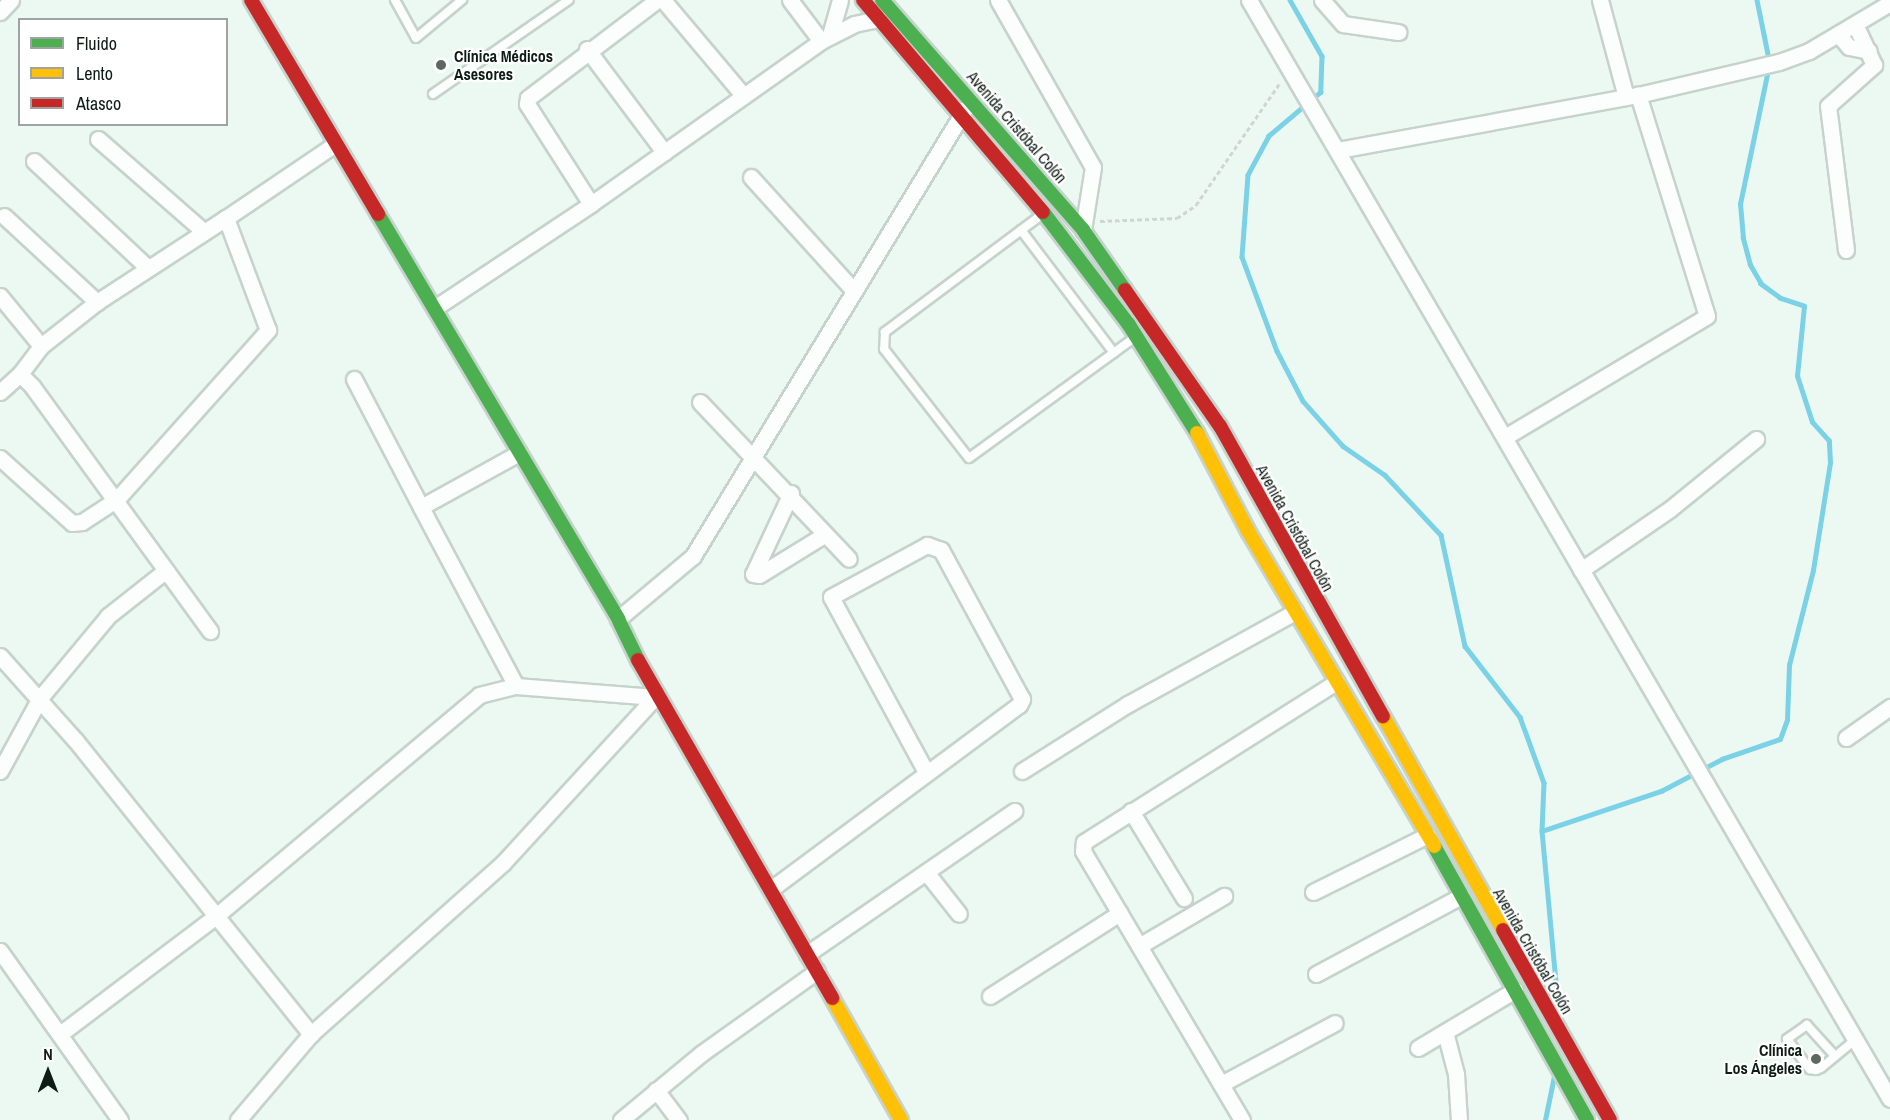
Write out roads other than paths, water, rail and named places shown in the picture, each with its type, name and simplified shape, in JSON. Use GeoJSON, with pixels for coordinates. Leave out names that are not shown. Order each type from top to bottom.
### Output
{"type":"FeatureCollection","features":[{"type":"Feature","properties":{"kind":"street"},"geometry":{"type":"LineString","coordinates":[[0,12],[11,0]]}},
{"type":"Feature","properties":{"kind":"street"},"geometry":{"type":"LineString","coordinates":[[251,0],[334,145],[436,307],[519,453],[618,619],[655,697],[771,889],[901,1120]]}},
{"type":"Feature","properties":{"kind":"street"},"geometry":{"type":"LineString","coordinates":[[591,204],[527,104],[531,93],[587,49],[657,0]]}},
{"type":"Feature","properties":{"kind":"street"},"geometry":{"type":"LineString","coordinates":[[663,0],[743,95]]}},
{"type":"Feature","properties":{"kind":"street"},"geometry":{"type":"LineString","coordinates":[[790,0],[825,38]]}},
{"type":"Feature","properties":{"kind":"street"},"geometry":{"type":"LineString","coordinates":[[825,38],[840,0]]}},
{"type":"Feature","properties":{"kind":"street","name":"Avenida Cristóbal Colón"},"geometry":{"type":"LineString","coordinates":[[863,0],[878,19],[1084,225],[1220,426],[1610,1120]]}},
{"type":"Feature","properties":{"kind":"street","name":"Avenida Cristóbal Colón"},"geometry":{"type":"LineString","coordinates":[[882,0],[967,106],[1136,336],[1195,429],[1295,612],[1428,835],[1541,1033],[1587,1120]]}},
{"type":"Feature","properties":{"kind":"street"},"geometry":{"type":"LineString","coordinates":[[998,0],[1093,167],[1084,225]]}},
{"type":"Feature","properties":{"kind":"street"},"geometry":{"type":"LineString","coordinates":[[1249,0],[1890,1098]]}},
{"type":"Feature","properties":{"kind":"street"},"geometry":{"type":"LineString","coordinates":[[1322,0],[1343,24],[1398,32]]}},
{"type":"Feature","properties":{"kind":"street"},"geometry":{"type":"LineString","coordinates":[[1505,437],[1707,316],[1600,0]]}},
{"type":"Feature","properties":{"kind":"street"},"geometry":{"type":"LineString","coordinates":[[1338,150],[1632,96],[1779,62],[1838,34],[1890,3]]}},
{"type":"Feature","properties":{"kind":"street"},"geometry":{"type":"LineString","coordinates":[[436,307],[591,204],[825,38],[878,19]]}},
{"type":"Feature","properties":{"kind":"street"},"geometry":{"type":"LineString","coordinates":[[1846,250],[1828,106],[1834,96],[1873,69],[1869,51],[1854,24]]}},
{"type":"Feature","properties":{"kind":"street"},"geometry":{"type":"LineString","coordinates":[[1838,34],[1849,47],[1869,51]]}},
{"type":"Feature","properties":{"kind":"street"},"geometry":{"type":"LineString","coordinates":[[587,49],[664,152]]}},
{"type":"Feature","properties":{"kind":"street"},"geometry":{"type":"LineString","coordinates":[[618,619],[693,556],[967,106]]}},
{"type":"Feature","properties":{"kind":"street"},"geometry":{"type":"LineString","coordinates":[[98,139],[204,231]]}},
{"type":"Feature","properties":{"kind":"street"},"geometry":{"type":"LineString","coordinates":[[1,388],[20,374],[41,346],[97,302],[334,145]]}},
{"type":"Feature","properties":{"kind":"street"},"geometry":{"type":"LineString","coordinates":[[34,161],[148,268]]}},
{"type":"Feature","properties":{"kind":"street"},"geometry":{"type":"LineString","coordinates":[[751,177],[854,291]]}},
{"type":"Feature","properties":{"kind":"street"},"geometry":{"type":"LineString","coordinates":[[4,216],[97,302]]}},
{"type":"Feature","properties":{"kind":"street"},"geometry":{"type":"LineString","coordinates":[[0,458],[72,523],[82,522],[117,500],[268,330],[226,218]]}},
{"type":"Feature","properties":{"kind":"street"},"geometry":{"type":"LineString","coordinates":[[0,296],[41,346]]}},
{"type":"Feature","properties":{"kind":"street"},"geometry":{"type":"LineString","coordinates":[[20,374],[117,500],[165,572],[210,632]]}},
{"type":"Feature","properties":{"kind":"street"},"geometry":{"type":"LineString","coordinates":[[354,380],[516,686]]}},
{"type":"Feature","properties":{"kind":"street"},"geometry":{"type":"LineString","coordinates":[[700,402],[754,459],[791,493],[824,535],[849,559]]}},
{"type":"Feature","properties":{"kind":"street"},"geometry":{"type":"LineString","coordinates":[[1581,570],[1670,509],[1756,439]]}},
{"type":"Feature","properties":{"kind":"street"},"geometry":{"type":"LineString","coordinates":[[421,507],[519,453]]}},
{"type":"Feature","properties":{"kind":"street"},"geometry":{"type":"LineString","coordinates":[[791,493],[753,574],[759,575],[824,535]]}},
{"type":"Feature","properties":{"kind":"street"},"geometry":{"type":"LineString","coordinates":[[771,889],[926,772],[1022,699],[935,545],[831,597],[926,772]]}},
{"type":"Feature","properties":{"kind":"street"},"geometry":{"type":"LineString","coordinates":[[0,771],[40,698],[108,616],[165,572]]}},
{"type":"Feature","properties":{"kind":"street"},"geometry":{"type":"LineString","coordinates":[[1022,771],[1128,704],[1295,612]]}},
{"type":"Feature","properties":{"kind":"street"},"geometry":{"type":"LineString","coordinates":[[0,656],[40,698],[311,1034]]}},
{"type":"Feature","properties":{"kind":"street"},"geometry":{"type":"LineString","coordinates":[[1242,1120],[1083,851],[1091,836],[1336,682]]}},
{"type":"Feature","properties":{"kind":"street"},"geometry":{"type":"LineString","coordinates":[[60,1034],[216,916],[479,695],[516,686],[655,697]]}},
{"type":"Feature","properties":{"kind":"street"},"geometry":{"type":"LineString","coordinates":[[238,1120],[311,1034],[503,863],[655,697]]}},
{"type":"Feature","properties":{"kind":"street"},"geometry":{"type":"LineString","coordinates":[[1846,738],[1890,707]]}},
{"type":"Feature","properties":{"kind":"street"},"geometry":{"type":"LineString","coordinates":[[807,954],[1014,811]]}},
{"type":"Feature","properties":{"kind":"street"},"geometry":{"type":"LineString","coordinates":[[1131,811],[1184,898]]}},
{"type":"Feature","properties":{"kind":"street"},"geometry":{"type":"LineString","coordinates":[[1313,892],[1428,835]]}},
{"type":"Feature","properties":{"kind":"street"},"geometry":{"type":"LineString","coordinates":[[926,872],[959,914]]}},
{"type":"Feature","properties":{"kind":"street"},"geometry":{"type":"LineString","coordinates":[[1139,946],[1224,896]]}},
{"type":"Feature","properties":{"kind":"street"},"geometry":{"type":"LineString","coordinates":[[1316,974],[1461,896]]}},
{"type":"Feature","properties":{"kind":"street"},"geometry":{"type":"LineString","coordinates":[[990,996],[1120,914]]}},
{"type":"Feature","properties":{"kind":"street"},"geometry":{"type":"LineString","coordinates":[[0,951],[120,1120]]}},
{"type":"Feature","properties":{"kind":"street"},"geometry":{"type":"LineString","coordinates":[[621,1120],[656,1089],[817,971]]}},
{"type":"Feature","properties":{"kind":"street"},"geometry":{"type":"LineString","coordinates":[[1418,1048],[1515,990]]}},
{"type":"Feature","properties":{"kind":"street"},"geometry":{"type":"LineString","coordinates":[[1221,1084],[1335,1023]]}},
{"type":"Feature","properties":{"kind":"street"},"geometry":{"type":"LineString","coordinates":[[1445,1032],[1456,1074],[1459,1120]]}},
{"type":"Feature","properties":{"kind":"street"},"geometry":{"type":"LineString","coordinates":[[656,1089],[679,1120]]}},
{"type":"Feature","properties":{"kind":"lane"},"geometry":{"type":"LineString","coordinates":[[395,0],[416,38],[462,0]]}},
{"type":"Feature","properties":{"kind":"lane"},"geometry":{"type":"LineString","coordinates":[[433,94],[568,0]]}},
{"type":"Feature","properties":{"kind":"lane"},"geometry":{"type":"LineString","coordinates":[[1045,213],[881,340],[962,454],[969,458],[978,456],[1136,336]]}},
{"type":"Feature","properties":{"kind":"lane"},"geometry":{"type":"LineString","coordinates":[[1021,230],[1114,353]]}},
{"type":"Feature","properties":{"kind":"lane"},"geometry":{"type":"LineString","coordinates":[[1835,1056],[1807,1024],[1786,1040],[1810,1069],[1816,1070],[1835,1056],[1856,1040]]}},
{"type":"Feature","properties":{"kind":"waterway"},"geometry":{"type":"LineString","coordinates":[[1290,0],[1322,56],[1321,92],[1269,136],[1248,175],[1242,257],[1277,351],[1303,401],[1343,446],[1385,475],[1441,535],[1465,646],[1520,717],[1544,783],[1542,831],[1559,1014]]}},
{"type":"Feature","properties":{"kind":"waterway"},"geometry":{"type":"LineString","coordinates":[[1757,0],[1768,54]]}},
{"type":"Feature","properties":{"kind":"waterway"},"geometry":{"type":"LineString","coordinates":[[1542,831],[1661,791],[1722,759],[1780,739],[1787,720],[1789,665],[1813,570],[1830,463],[1829,441],[1812,422],[1797,376],[1804,306],[1780,298],[1761,284],[1750,265],[1743,238],[1740,204],[1767,75]]}},
{"type":"Feature","properties":{"kind":"waterway"},"geometry":{"type":"LineString","coordinates":[[1545,1120],[1554,1076]]}},
{"type":"Feature","properties":{"kind":"place","name":"Clínica Médicos Asesores"},"geometry":{"type":"Point","coordinates":[441,65]}},
{"type":"Feature","properties":{"kind":"place","name":"Clínica Los Ángeles"},"geometry":{"type":"Point","coordinates":[1816,1059]}}]}
